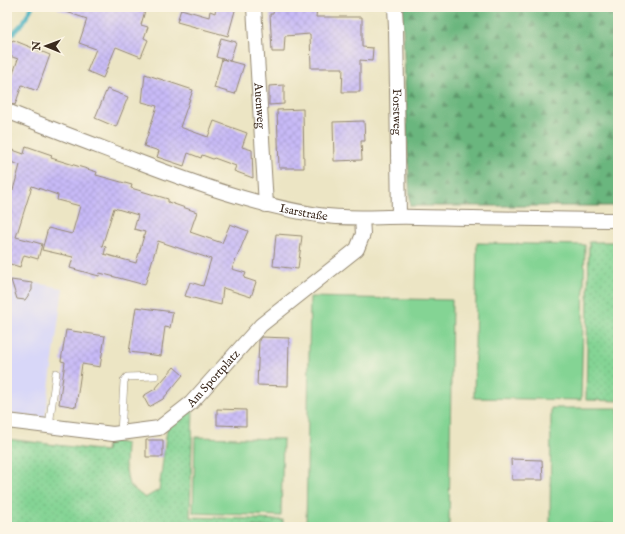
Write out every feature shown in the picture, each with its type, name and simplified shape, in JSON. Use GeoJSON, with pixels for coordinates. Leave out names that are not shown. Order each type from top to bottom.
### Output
{"type":"FeatureCollection","features":[{"type":"Feature","properties":{"kind":"street","name":"Auenweg"},"geometry":{"type":"LineString","coordinates":[[254,7],[266,205]]}},
{"type":"Feature","properties":{"kind":"street","name":"Forstweg"},"geometry":{"type":"LineString","coordinates":[[395,7],[399,216]]}},
{"type":"Feature","properties":{"kind":"street","name":"Isarstraße"},"geometry":{"type":"LineString","coordinates":[[7,111],[208,187],[266,205],[320,215],[362,218],[399,216],[525,220],[618,220]]}},
{"type":"Feature","properties":{"kind":"street","name":"Am Sportplatz"},"geometry":{"type":"LineString","coordinates":[[7,421],[114,434],[159,428],[191,403],[261,325],[357,249],[363,234],[362,218]]}},
{"type":"Feature","properties":{"kind":"lane"},"geometry":{"type":"LineString","coordinates":[[49,426],[56,374]]}},
{"type":"Feature","properties":{"kind":"lane"},"geometry":{"type":"LineString","coordinates":[[121,433],[124,381],[128,377],[155,376]]}},
{"type":"Feature","properties":{"kind":"shaded area"},"geometry":{"type":"Polygon","coordinates":[[[7,278],[63,288],[45,418],[7,412],[7,278]]]}},
{"type":"Feature","properties":{"kind":"green space"},"geometry":{"type":"Polygon","coordinates":[[[402,7],[618,7],[618,206],[410,206],[402,7]]]}},
{"type":"Feature","properties":{"kind":"green space"},"geometry":{"type":"Polygon","coordinates":[[[589,242],[618,242],[618,401],[586,400],[589,242]]]}},
{"type":"Feature","properties":{"kind":"green space"},"geometry":{"type":"Polygon","coordinates":[[[477,243],[585,245],[581,400],[474,398],[477,243]]]}},
{"type":"Feature","properties":{"kind":"green space"},"geometry":{"type":"Polygon","coordinates":[[[310,297],[452,300],[449,527],[306,527],[310,297]]]}},
{"type":"Feature","properties":{"kind":"green space"},"geometry":{"type":"Polygon","coordinates":[[[193,408],[190,517],[283,520],[283,527],[7,527],[7,439],[106,451],[108,440],[126,444],[125,465],[129,485],[145,498],[159,490],[167,429],[193,408]]]}},
{"type":"Feature","properties":{"kind":"green space"},"geometry":{"type":"Polygon","coordinates":[[[551,408],[618,408],[618,525],[550,525],[551,408]]]}},
{"type":"Feature","properties":{"kind":"green space"},"geometry":{"type":"Polygon","coordinates":[[[195,437],[283,439],[281,516],[193,513],[195,437]]]}},
{"type":"Feature","properties":{"kind":"building"},"geometry":{"type":"Polygon","coordinates":[[[59,7],[146,7],[141,25],[148,27],[144,38],[148,40],[141,57],[116,47],[103,78],[87,71],[96,49],[79,43],[87,19],[58,9],[59,7]]]}},
{"type":"Feature","properties":{"kind":"building"},"geometry":{"type":"Polygon","coordinates":[[[216,7],[236,7],[228,36],[177,22],[181,9],[209,17],[210,11],[215,13],[216,7]]]}},
{"type":"Feature","properties":{"kind":"building"},"geometry":{"type":"Polygon","coordinates":[[[274,7],[317,7],[316,17],[362,17],[362,47],[373,48],[372,61],[360,60],[360,92],[342,92],[343,68],[311,68],[310,34],[285,36],[284,52],[272,52],[270,14],[273,14],[274,7]]]}},
{"type":"Feature","properties":{"kind":"building"},"geometry":{"type":"Polygon","coordinates":[[[221,38],[236,42],[230,61],[216,57],[221,38]]]}},
{"type":"Feature","properties":{"kind":"building"},"geometry":{"type":"Polygon","coordinates":[[[13,40],[50,55],[37,91],[22,85],[15,105],[7,103],[7,91],[18,59],[7,55],[7,47],[13,40]]]}},
{"type":"Feature","properties":{"kind":"building"},"geometry":{"type":"Polygon","coordinates":[[[222,59],[244,65],[235,94],[214,88],[222,59]]]}},
{"type":"Feature","properties":{"kind":"building"},"geometry":{"type":"Polygon","coordinates":[[[145,74],[193,90],[180,127],[208,137],[214,121],[247,133],[242,147],[252,150],[253,178],[234,171],[236,166],[214,158],[213,159],[202,155],[201,158],[188,153],[184,166],[157,157],[159,151],[144,146],[157,106],[142,102],[145,74]]]}},
{"type":"Feature","properties":{"kind":"building"},"geometry":{"type":"Polygon","coordinates":[[[284,85],[284,104],[269,105],[269,86],[284,85]]]}},
{"type":"Feature","properties":{"kind":"building"},"geometry":{"type":"Polygon","coordinates":[[[107,89],[128,97],[116,127],[95,118],[107,89]]]}},
{"type":"Feature","properties":{"kind":"building"},"geometry":{"type":"Polygon","coordinates":[[[303,109],[304,168],[279,168],[277,110],[303,109]]]}},
{"type":"Feature","properties":{"kind":"building"},"geometry":{"type":"Polygon","coordinates":[[[364,121],[365,141],[361,141],[362,160],[334,161],[333,122],[364,121]]]}},
{"type":"Feature","properties":{"kind":"building"},"geometry":{"type":"Polygon","coordinates":[[[26,146],[52,155],[51,158],[97,172],[96,175],[132,185],[131,188],[168,199],[168,202],[197,212],[190,232],[222,243],[230,224],[248,231],[232,269],[246,273],[244,278],[256,282],[251,297],[223,288],[221,305],[185,296],[190,282],[203,286],[211,259],[158,241],[145,285],[100,273],[99,276],[70,268],[73,257],[42,250],[48,228],[72,234],[80,206],[57,200],[58,195],[32,186],[16,237],[42,244],[38,259],[24,255],[20,267],[7,263],[7,188],[13,190],[20,165],[7,161],[7,148],[24,154],[26,146]],[[114,208],[102,246],[106,247],[104,254],[136,263],[145,232],[134,229],[138,215],[114,208]]]}},
{"type":"Feature","properties":{"kind":"building"},"geometry":{"type":"Polygon","coordinates":[[[276,234],[302,236],[298,269],[273,266],[276,234]]]}},
{"type":"Feature","properties":{"kind":"building"},"geometry":{"type":"Polygon","coordinates":[[[11,280],[32,283],[32,290],[25,300],[17,299],[11,280]]]}},
{"type":"Feature","properties":{"kind":"building"},"geometry":{"type":"Polygon","coordinates":[[[136,307],[173,312],[170,328],[165,327],[161,356],[129,352],[136,307]]]}},
{"type":"Feature","properties":{"kind":"building"},"geometry":{"type":"Polygon","coordinates":[[[66,330],[105,336],[100,367],[82,364],[76,407],[59,404],[65,362],[61,361],[66,330]]]}},
{"type":"Feature","properties":{"kind":"building"},"geometry":{"type":"Polygon","coordinates":[[[261,337],[289,338],[288,386],[257,385],[259,340],[261,337]]]}},
{"type":"Feature","properties":{"kind":"building"},"geometry":{"type":"Polygon","coordinates":[[[174,367],[183,375],[163,399],[149,407],[143,396],[155,389],[174,367]]]}},
{"type":"Feature","properties":{"kind":"building"},"geometry":{"type":"Polygon","coordinates":[[[217,409],[246,410],[246,426],[217,425],[217,409]]]}},
{"type":"Feature","properties":{"kind":"building"},"geometry":{"type":"Polygon","coordinates":[[[146,440],[163,440],[163,457],[146,457],[146,440]]]}},
{"type":"Feature","properties":{"kind":"building"},"geometry":{"type":"Polygon","coordinates":[[[511,459],[542,460],[543,480],[512,480],[511,459]]]}},
{"type":"Feature","properties":{"kind":"waterway"},"geometry":{"type":"LineString","coordinates":[[7,39],[23,23],[32,7]]}}]}
